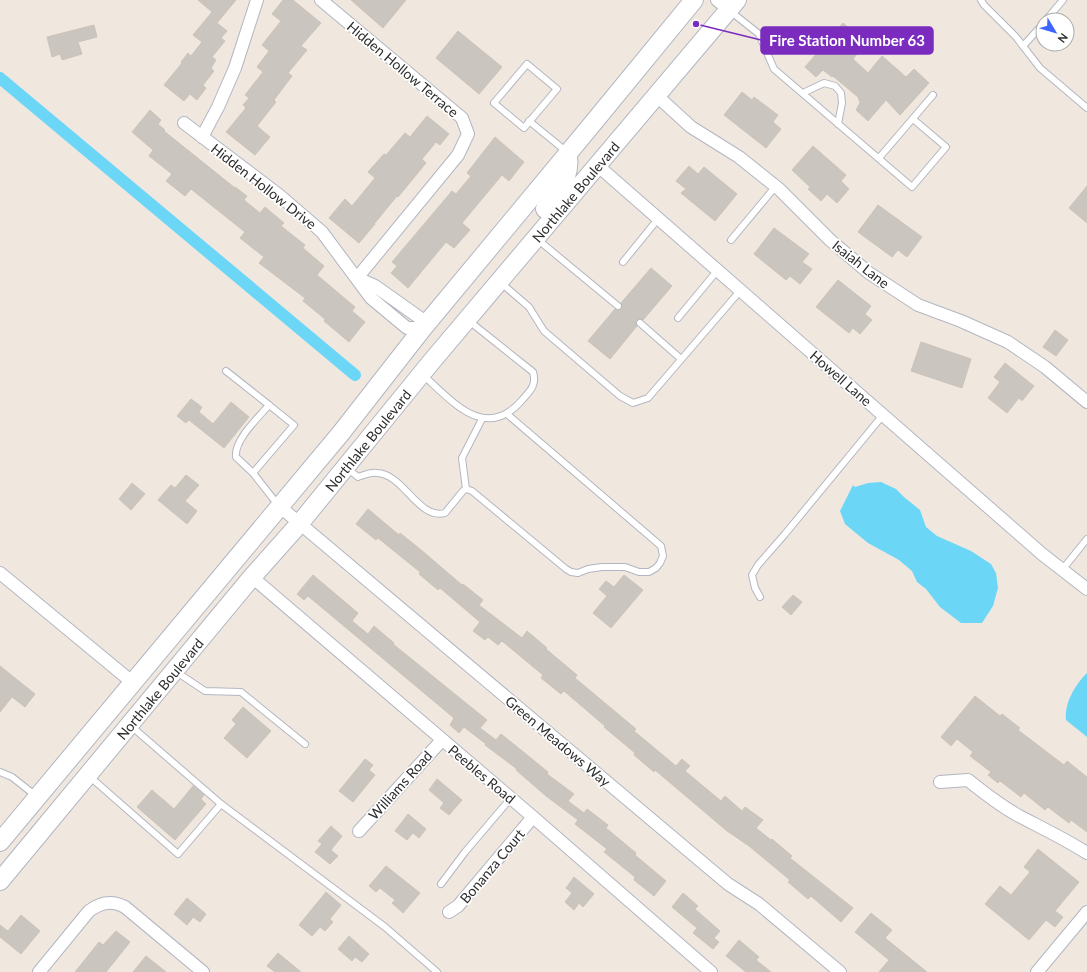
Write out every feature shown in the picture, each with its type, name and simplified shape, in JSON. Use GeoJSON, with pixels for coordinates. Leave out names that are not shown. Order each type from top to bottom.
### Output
{"type":"FeatureCollection","features":[{"type":"Feature","properties":{"kind":"main road","name":"Northlake Boulevard"},"geometry":{"type":"LineString","coordinates":[[0,842],[341,433],[423,328],[694,0]]}},
{"type":"Feature","properties":{"kind":"main road","name":"Northlake Boulevard"},"geometry":{"type":"LineString","coordinates":[[0,881],[252,577],[300,523],[500,280],[656,95],[728,3]]}},
{"type":"Feature","properties":{"kind":"main road"},"geometry":{"type":"LineString","coordinates":[[500,280],[506,261],[526,232],[562,186],[570,165],[568,154]]}},
{"type":"Feature","properties":{"kind":"main road"},"geometry":{"type":"LineString","coordinates":[[423,328],[430,345],[427,368]]}},
{"type":"Feature","properties":{"kind":"street","name":"Hidden Hollow Drive"},"geometry":{"type":"LineString","coordinates":[[257,0],[235,68],[218,107],[202,137],[279,195],[322,232],[371,298],[406,328],[423,328]]}},
{"type":"Feature","properties":{"kind":"street","name":"Hidden Hollow Terrace"},"geometry":{"type":"LineString","coordinates":[[321,0],[462,118],[468,134],[458,155],[357,278]]}},
{"type":"Feature","properties":{"kind":"street","name":"Isaiah Lane"},"geometry":{"type":"LineString","coordinates":[[656,95],[691,127],[739,157],[776,186],[830,240],[869,273],[918,305],[961,321],[1008,342],[1045,367],[1087,402]]}},
{"type":"Feature","properties":{"kind":"street"},"geometry":{"type":"LineString","coordinates":[[184,124],[202,137]]}},
{"type":"Feature","properties":{"kind":"street","name":"Howell Lane"},"geometry":{"type":"LineString","coordinates":[[597,165],[1042,554],[1087,589]]}},
{"type":"Feature","properties":{"kind":"street","name":"Green Meadows Way"},"geometry":{"type":"LineString","coordinates":[[279,506],[728,884],[759,904],[840,972]]}},
{"type":"Feature","properties":{"kind":"street"},"geometry":{"type":"LineString","coordinates":[[0,573],[132,682]]}},
{"type":"Feature","properties":{"kind":"street","name":"Peebles Road"},"geometry":{"type":"LineString","coordinates":[[252,577],[511,798],[710,972]]}},
{"type":"Feature","properties":{"kind":"street","name":"Williams Road"},"geometry":{"type":"LineString","coordinates":[[359,831],[442,740]]}},
{"type":"Feature","properties":{"kind":"street"},"geometry":{"type":"LineString","coordinates":[[940,782],[968,780],[992,799],[1018,815],[1065,839],[1087,853]]}},
{"type":"Feature","properties":{"kind":"street","name":"Bonanza Court"},"geometry":{"type":"LineString","coordinates":[[449,912],[458,906],[533,817]]}},
{"type":"Feature","properties":{"kind":"street"},"geometry":{"type":"LineString","coordinates":[[39,972],[90,911],[96,906],[110,902],[118,903],[126,907],[203,972]]}},
{"type":"Feature","properties":{"kind":"street"},"geometry":{"type":"LineString","coordinates":[[1037,972],[1087,912]]}},
{"type":"Feature","properties":{"kind":"lane"},"geometry":{"type":"LineString","coordinates":[[981,0],[984,5],[1016,37],[1040,68],[1087,108]]}},
{"type":"Feature","properties":{"kind":"lane"},"geometry":{"type":"LineString","coordinates":[[1053,12],[1063,0]]}},
{"type":"Feature","properties":{"kind":"lane"},"geometry":{"type":"LineString","coordinates":[[728,3],[759,34],[774,69],[912,187],[946,147],[913,119]]}},
{"type":"Feature","properties":{"kind":"lane"},"geometry":{"type":"LineString","coordinates":[[1023,46],[1035,33]]}},
{"type":"Feature","properties":{"kind":"lane"},"geometry":{"type":"LineString","coordinates":[[527,64],[557,89],[529,121],[524,128],[494,103],[527,64]]}},
{"type":"Feature","properties":{"kind":"lane"},"geometry":{"type":"LineString","coordinates":[[803,93],[824,83],[835,86],[841,93],[842,103],[838,124]]}},
{"type":"Feature","properties":{"kind":"lane"},"geometry":{"type":"LineString","coordinates":[[879,158],[933,95]]}},
{"type":"Feature","properties":{"kind":"lane"},"geometry":{"type":"LineString","coordinates":[[529,121],[568,154]]}},
{"type":"Feature","properties":{"kind":"lane"},"geometry":{"type":"LineString","coordinates":[[731,240],[776,186]]}},
{"type":"Feature","properties":{"kind":"lane"},"geometry":{"type":"LineString","coordinates":[[623,262],[658,219]]}},
{"type":"Feature","properties":{"kind":"lane"},"geometry":{"type":"LineString","coordinates":[[536,238],[618,306]]}},
{"type":"Feature","properties":{"kind":"lane"},"geometry":{"type":"LineString","coordinates":[[678,318],[717,271]]}},
{"type":"Feature","properties":{"kind":"lane"},"geometry":{"type":"LineString","coordinates":[[500,280],[529,307],[544,331],[620,396],[634,403],[648,398],[740,291]]}},
{"type":"Feature","properties":{"kind":"lane"},"geometry":{"type":"LineString","coordinates":[[427,368],[455,404],[472,415],[482,418],[495,419],[507,414],[532,389],[535,378],[533,372],[467,320]]}},
{"type":"Feature","properties":{"kind":"lane"},"geometry":{"type":"LineString","coordinates":[[640,323],[681,359]]}},
{"type":"Feature","properties":{"kind":"lane"},"geometry":{"type":"LineString","coordinates":[[226,371],[294,425],[253,473]]}},
{"type":"Feature","properties":{"kind":"lane"},"geometry":{"type":"LineString","coordinates":[[269,405],[240,440],[235,452],[236,457],[253,473],[279,506]]}},
{"type":"Feature","properties":{"kind":"lane"},"geometry":{"type":"LineString","coordinates":[[466,489],[476,494],[571,572],[578,573],[615,566],[625,567],[639,572],[649,572],[656,568],[660,563],[663,556],[661,546],[507,414]]}},
{"type":"Feature","properties":{"kind":"lane"},"geometry":{"type":"LineString","coordinates":[[760,597],[755,588],[752,575],[758,565],[883,415]]}},
{"type":"Feature","properties":{"kind":"lane"},"geometry":{"type":"LineString","coordinates":[[466,489],[462,458],[482,418]]}},
{"type":"Feature","properties":{"kind":"lane"},"geometry":{"type":"LineString","coordinates":[[346,467],[358,477],[377,473],[390,477],[427,510],[438,514],[445,513],[466,489]]}},
{"type":"Feature","properties":{"kind":"lane"},"geometry":{"type":"LineString","coordinates":[[1062,570],[1087,539]]}},
{"type":"Feature","properties":{"kind":"lane"},"geometry":{"type":"LineString","coordinates":[[174,671],[205,690],[241,692],[305,744]]}},
{"type":"Feature","properties":{"kind":"lane"},"geometry":{"type":"LineString","coordinates":[[130,724],[221,804],[385,927],[437,972]]}},
{"type":"Feature","properties":{"kind":"lane"},"geometry":{"type":"LineString","coordinates":[[0,772],[12,777],[37,797]]}},
{"type":"Feature","properties":{"kind":"lane"},"geometry":{"type":"LineString","coordinates":[[88,775],[178,854],[221,804]]}},
{"type":"Feature","properties":{"kind":"lane"},"geometry":{"type":"LineString","coordinates":[[441,884],[511,798]]}},
{"type":"Feature","properties":{"kind":"water"},"geometry":{"type":"Polygon","coordinates":[[[881,482],[896,489],[920,510],[926,527],[937,536],[971,551],[991,564],[996,573],[998,588],[993,606],[982,623],[961,623],[940,607],[926,589],[917,582],[912,571],[899,560],[868,543],[845,524],[840,511],[853,485],[855,487],[868,483],[881,482]]]}},
{"type":"Feature","properties":{"kind":"water"},"geometry":{"type":"Polygon","coordinates":[[[1087,673],[1087,737],[1066,720],[1066,714],[1071,695],[1078,683],[1087,673]]]}},
{"type":"Feature","properties":{"kind":"building"},"geometry":{"type":"Polygon","coordinates":[[[198,0],[236,0],[217,23],[227,31],[221,38],[225,41],[212,57],[216,60],[211,68],[214,71],[203,85],[206,88],[197,100],[190,94],[184,101],[164,85],[188,53],[191,56],[202,42],[193,35],[212,12],[198,0]]]}},
{"type":"Feature","properties":{"kind":"building"},"geometry":{"type":"Polygon","coordinates":[[[283,0],[293,0],[321,23],[301,46],[307,50],[288,73],[292,76],[274,100],[276,102],[257,126],[270,137],[255,155],[226,132],[246,108],[243,105],[249,98],[245,95],[263,72],[257,67],[269,51],[262,45],[281,21],[272,14],[283,0]]]}},
{"type":"Feature","properties":{"kind":"building"},"geometry":{"type":"Polygon","coordinates":[[[351,0],[406,0],[383,28],[351,0]]]}},
{"type":"Feature","properties":{"kind":"building"},"geometry":{"type":"Polygon","coordinates":[[[843,23],[866,43],[853,59],[868,73],[882,56],[906,77],[914,69],[929,83],[900,115],[886,100],[868,121],[856,110],[860,103],[858,97],[833,76],[832,77],[823,70],[816,77],[805,67],[843,23]]]}},
{"type":"Feature","properties":{"kind":"building"},"geometry":{"type":"Polygon","coordinates":[[[94,25],[97,37],[78,42],[82,54],[62,60],[60,54],[52,57],[47,37],[94,25]]]}},
{"type":"Feature","properties":{"kind":"building"},"geometry":{"type":"Polygon","coordinates":[[[458,31],[502,67],[479,94],[436,58],[458,31]]]}},
{"type":"Feature","properties":{"kind":"building"},"geometry":{"type":"Polygon","coordinates":[[[742,92],[752,100],[754,97],[778,115],[773,122],[781,129],[766,148],[724,115],[742,92]]]}},
{"type":"Feature","properties":{"kind":"building"},"geometry":{"type":"Polygon","coordinates":[[[150,110],[161,120],[158,124],[165,130],[164,131],[247,196],[244,200],[260,213],[265,207],[284,223],[281,226],[305,245],[303,248],[324,266],[317,275],[355,307],[352,311],[365,322],[349,342],[324,321],[325,319],[303,301],[305,298],[259,263],[264,257],[240,238],[245,232],[191,189],[185,196],[166,181],[172,174],[149,156],[153,150],[132,132],[150,110]]]}},
{"type":"Feature","properties":{"kind":"building"},"geometry":{"type":"Polygon","coordinates":[[[427,116],[449,134],[440,145],[436,142],[422,159],[426,163],[359,243],[329,218],[345,199],[352,206],[375,178],[368,172],[384,154],[386,155],[405,133],[410,137],[427,116]]]}},
{"type":"Feature","properties":{"kind":"building"},"geometry":{"type":"Polygon","coordinates":[[[495,137],[524,162],[509,181],[502,175],[462,223],[470,230],[454,248],[446,242],[408,288],[391,273],[397,266],[392,262],[452,191],[456,194],[471,176],[467,173],[495,137]]]}},
{"type":"Feature","properties":{"kind":"building"},"geometry":{"type":"Polygon","coordinates":[[[813,146],[846,175],[841,181],[849,189],[837,203],[827,194],[821,201],[808,189],[810,187],[792,170],[813,146]]]}},
{"type":"Feature","properties":{"kind":"building"},"geometry":{"type":"Polygon","coordinates":[[[689,166],[698,174],[704,167],[737,194],[715,221],[681,193],[686,189],[676,181],[689,166]]]}},
{"type":"Feature","properties":{"kind":"building"},"geometry":{"type":"Polygon","coordinates":[[[1087,186],[1087,223],[1069,208],[1087,186]]]}},
{"type":"Feature","properties":{"kind":"building"},"geometry":{"type":"Polygon","coordinates":[[[878,205],[922,237],[907,257],[898,250],[892,257],[858,232],[878,205]]]}},
{"type":"Feature","properties":{"kind":"building"},"geometry":{"type":"Polygon","coordinates":[[[774,228],[809,254],[802,262],[812,269],[800,284],[790,276],[786,280],[754,254],[774,228]]]}},
{"type":"Feature","properties":{"kind":"building"},"geometry":{"type":"Polygon","coordinates":[[[651,268],[672,286],[643,320],[636,320],[637,326],[610,359],[588,341],[615,309],[621,309],[621,303],[651,268]]]}},
{"type":"Feature","properties":{"kind":"building"},"geometry":{"type":"Polygon","coordinates":[[[838,280],[871,306],[865,314],[872,320],[860,334],[853,328],[849,333],[816,307],[838,280]]]}},
{"type":"Feature","properties":{"kind":"building"},"geometry":{"type":"Polygon","coordinates":[[[1055,330],[1068,340],[1056,356],[1043,347],[1055,330]]]}},
{"type":"Feature","properties":{"kind":"building"},"geometry":{"type":"Polygon","coordinates":[[[921,342],[971,359],[962,388],[911,371],[921,342]]]}},
{"type":"Feature","properties":{"kind":"building"},"geometry":{"type":"Polygon","coordinates":[[[1005,363],[1034,386],[1022,401],[1019,398],[1007,413],[988,398],[1000,382],[994,377],[1005,363]]]}},
{"type":"Feature","properties":{"kind":"building"},"geometry":{"type":"Polygon","coordinates":[[[191,399],[202,407],[199,412],[213,424],[231,402],[249,417],[224,448],[189,420],[186,423],[177,416],[191,399]]]}},
{"type":"Feature","properties":{"kind":"building"},"geometry":{"type":"Polygon","coordinates":[[[186,475],[199,485],[185,501],[197,511],[187,524],[158,500],[171,485],[175,488],[186,475]]]}},
{"type":"Feature","properties":{"kind":"building"},"geometry":{"type":"Polygon","coordinates":[[[132,483],[145,494],[131,510],[119,499],[132,483]]]}},
{"type":"Feature","properties":{"kind":"building"},"geometry":{"type":"Polygon","coordinates":[[[368,509],[399,535],[400,533],[420,549],[462,585],[463,584],[483,600],[479,605],[522,638],[527,631],[577,675],[575,678],[636,729],[634,731],[676,766],[682,759],[690,766],[685,771],[721,801],[725,796],[742,811],[745,807],[763,820],[756,828],[771,840],[772,839],[792,856],[790,858],[853,908],[841,922],[811,896],[808,899],[788,882],[790,880],[749,846],[727,831],[655,770],[654,772],[634,755],[635,753],[564,691],[561,694],[541,678],[543,675],[502,641],[498,645],[488,637],[485,640],[473,631],[480,622],[440,588],[438,590],[419,574],[420,572],[378,538],[376,540],[356,524],[368,509]]]}},
{"type":"Feature","properties":{"kind":"building"},"geometry":{"type":"Polygon","coordinates":[[[313,575],[358,613],[352,621],[368,634],[374,626],[394,643],[393,644],[487,720],[480,728],[496,740],[501,734],[548,772],[547,774],[574,794],[568,801],[584,813],[587,809],[608,825],[606,828],[666,881],[654,896],[634,880],[635,877],[604,852],[607,849],[575,824],[578,820],[546,796],[516,770],[517,769],[464,727],[459,733],[450,725],[454,718],[308,596],[304,600],[297,594],[313,575]]]}},
{"type":"Feature","properties":{"kind":"building"},"geometry":{"type":"Polygon","coordinates":[[[624,575],[643,590],[611,628],[593,613],[607,596],[599,589],[606,581],[614,587],[624,575]]]}},
{"type":"Feature","properties":{"kind":"building"},"geometry":{"type":"Polygon","coordinates":[[[793,595],[802,602],[791,615],[782,607],[793,595]]]}},
{"type":"Feature","properties":{"kind":"building"},"geometry":{"type":"Polygon","coordinates":[[[0,666],[35,694],[25,707],[12,697],[0,712],[0,666]]]}},
{"type":"Feature","properties":{"kind":"building"},"geometry":{"type":"Polygon","coordinates":[[[975,696],[1000,716],[1002,714],[1020,728],[1018,730],[1064,765],[1067,761],[1087,777],[1087,832],[1071,820],[1069,823],[1048,807],[1045,810],[1024,793],[1021,797],[1000,781],[998,783],[988,775],[991,772],[970,756],[973,752],[957,739],[951,746],[941,737],[975,696]]]}},
{"type":"Feature","properties":{"kind":"building"},"geometry":{"type":"Polygon","coordinates":[[[243,707],[271,731],[247,758],[224,738],[236,724],[232,720],[243,707]]]}},
{"type":"Feature","properties":{"kind":"building"},"geometry":{"type":"Polygon","coordinates":[[[365,759],[373,765],[369,770],[375,775],[353,802],[339,791],[365,759]]]}},
{"type":"Feature","properties":{"kind":"building"},"geometry":{"type":"Polygon","coordinates":[[[437,779],[462,800],[449,815],[440,808],[444,803],[429,790],[437,779]]]}},
{"type":"Feature","properties":{"kind":"building"},"geometry":{"type":"Polygon","coordinates":[[[193,786],[204,795],[201,799],[206,804],[175,840],[137,807],[152,790],[174,809],[193,786]]]}},
{"type":"Feature","properties":{"kind":"building"},"geometry":{"type":"Polygon","coordinates":[[[408,814],[426,829],[419,838],[413,833],[407,840],[395,831],[408,814]]]}},
{"type":"Feature","properties":{"kind":"building"},"geometry":{"type":"Polygon","coordinates":[[[331,826],[342,836],[331,850],[338,856],[330,864],[315,852],[322,844],[318,841],[331,826]]]}},
{"type":"Feature","properties":{"kind":"building"},"geometry":{"type":"Polygon","coordinates":[[[1038,849],[1079,882],[1055,911],[1063,917],[1055,927],[1046,920],[1029,940],[985,904],[1000,886],[1011,895],[1030,872],[1024,867],[1038,849]]]}},
{"type":"Feature","properties":{"kind":"building"},"geometry":{"type":"Polygon","coordinates":[[[386,866],[420,893],[403,913],[392,903],[395,900],[380,888],[376,892],[369,886],[386,866]]]}},
{"type":"Feature","properties":{"kind":"building"},"geometry":{"type":"Polygon","coordinates":[[[574,877],[594,894],[583,907],[579,903],[574,910],[565,902],[572,893],[566,888],[574,877]]]}},
{"type":"Feature","properties":{"kind":"building"},"geometry":{"type":"Polygon","coordinates":[[[326,892],[341,905],[330,919],[333,922],[325,931],[320,927],[312,936],[299,925],[326,892]]]}},
{"type":"Feature","properties":{"kind":"building"},"geometry":{"type":"Polygon","coordinates":[[[683,893],[698,906],[695,909],[720,931],[714,938],[719,942],[713,949],[693,933],[697,928],[672,907],[683,893]]]}},
{"type":"Feature","properties":{"kind":"building"},"geometry":{"type":"Polygon","coordinates":[[[187,898],[206,914],[200,922],[193,917],[187,925],[174,914],[187,898]]]}},
{"type":"Feature","properties":{"kind":"building"},"geometry":{"type":"Polygon","coordinates":[[[871,913],[892,930],[885,938],[927,972],[879,972],[889,960],[855,932],[871,913]]]}},
{"type":"Feature","properties":{"kind":"building"},"geometry":{"type":"Polygon","coordinates":[[[21,915],[40,931],[21,954],[0,937],[0,925],[8,931],[21,915]]]}},
{"type":"Feature","properties":{"kind":"building"},"geometry":{"type":"Polygon","coordinates":[[[116,931],[130,942],[106,972],[75,972],[99,942],[103,945],[116,931]]]}},
{"type":"Feature","properties":{"kind":"building"},"geometry":{"type":"Polygon","coordinates":[[[349,936],[369,954],[362,962],[355,957],[352,961],[338,949],[349,936]]]}},
{"type":"Feature","properties":{"kind":"building"},"geometry":{"type":"Polygon","coordinates":[[[739,940],[759,957],[756,960],[771,972],[746,972],[726,956],[739,940]]]}},
{"type":"Feature","properties":{"kind":"building"},"geometry":{"type":"Polygon","coordinates":[[[278,953],[301,972],[275,972],[267,966],[278,953]]]}},
{"type":"Feature","properties":{"kind":"building"},"geometry":{"type":"Polygon","coordinates":[[[146,956],[166,972],[133,972],[146,956]]]}},
{"type":"Feature","properties":{"kind":"waterway"},"geometry":{"type":"LineString","coordinates":[[0,78],[355,375]]}},
{"type":"Feature","properties":{"kind":"place","name":"Fire Station Number 63"},"geometry":{"type":"Point","coordinates":[696,24]}}]}
